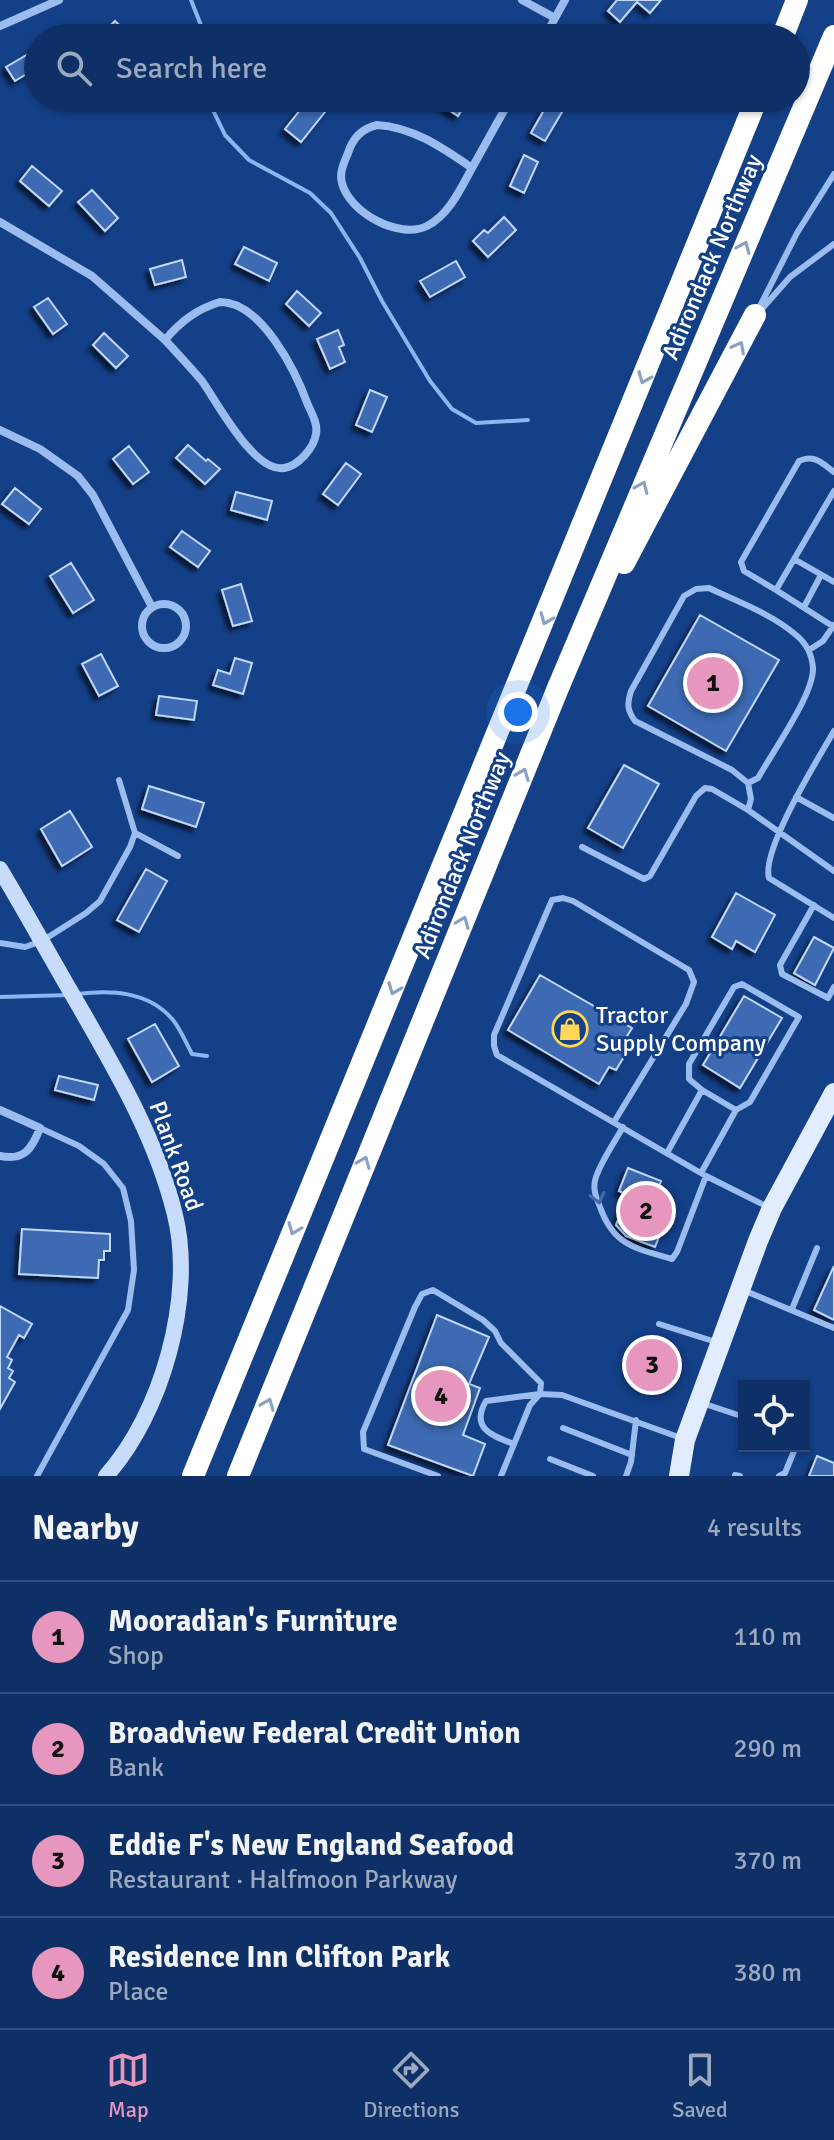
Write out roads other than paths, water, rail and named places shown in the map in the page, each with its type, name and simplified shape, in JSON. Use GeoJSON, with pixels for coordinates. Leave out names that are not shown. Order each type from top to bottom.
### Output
{"type":"FeatureCollection","features":[{"type":"Feature","properties":{"kind":"highway"},"geometry":{"type":"LineString","coordinates":[[788,24],[797,0]]}},
{"type":"Feature","properties":{"kind":"highway","name":"Adirondack Northway"},"geometry":{"type":"LineString","coordinates":[[810,93],[834,36]]}},
{"type":"Feature","properties":{"kind":"highway","name":"Adirondack Northway"},"geometry":{"type":"LineString","coordinates":[[193,1476],[751,112]]}},
{"type":"Feature","properties":{"kind":"highway","name":"Adirondack Northway"},"geometry":{"type":"LineString","coordinates":[[238,1476],[558,688],[802,112]]}},
{"type":"Feature","properties":{"kind":"highway"},"geometry":{"type":"LineString","coordinates":[[558,688],[755,315]]}},
{"type":"Feature","properties":{"kind":"main road"},"geometry":{"type":"LineString","coordinates":[[679,1476],[685,1440],[698,1402],[772,1208],[834,1093]]}},
{"type":"Feature","properties":{"kind":"street"},"geometry":{"type":"LineString","coordinates":[[0,26],[59,0]]}},
{"type":"Feature","properties":{"kind":"street"},"geometry":{"type":"LineString","coordinates":[[522,0],[555,18]]}},
{"type":"Feature","properties":{"kind":"street"},"geometry":{"type":"LineString","coordinates":[[552,24],[565,0]]}},
{"type":"Feature","properties":{"kind":"street"},"geometry":{"type":"LineString","coordinates":[[472,168],[418,135],[391,125],[377,125],[360,132],[349,149],[341,171],[341,182],[347,196],[378,221],[400,228],[427,226],[455,199],[503,112]]}},
{"type":"Feature","properties":{"kind":"street"},"geometry":{"type":"LineString","coordinates":[[0,222],[92,276],[165,340],[201,380],[257,457],[272,467],[284,468],[297,463],[308,452],[316,435],[315,423],[301,385],[286,357],[254,317],[227,302],[220,302],[203,307],[180,322],[165,340]]}},
{"type":"Feature","properties":{"kind":"street"},"geometry":{"type":"LineString","coordinates":[[0,430],[40,449],[78,476],[93,495],[152,607]]}},
{"type":"Feature","properties":{"kind":"street"},"geometry":{"type":"LineString","coordinates":[[173,605],[184,615],[184,637],[173,646],[153,646],[144,636],[141,623],[152,607],[173,605]]}},
{"type":"Feature","properties":{"kind":"street","name":"Plank Road"},"geometry":{"type":"LineString","coordinates":[[0,869],[134,1107],[163,1175],[175,1216],[180,1246],[177,1317],[167,1362],[137,1435],[106,1476]]}},
{"type":"Feature","properties":{"kind":"street"},"geometry":{"type":"LineString","coordinates":[[0,1111],[40,1128],[34,1144],[22,1156],[0,1156]]}},
{"type":"Feature","properties":{"kind":"lane"},"geometry":{"type":"LineString","coordinates":[[755,315],[797,233],[834,174]]}},
{"type":"Feature","properties":{"kind":"lane"},"geometry":{"type":"LineString","coordinates":[[755,315],[790,277],[834,244]]}},
{"type":"Feature","properties":{"kind":"lane"},"geometry":{"type":"LineString","coordinates":[[809,650],[823,641],[834,626],[744,571],[741,562],[799,461],[807,457],[817,459],[834,472]]}},
{"type":"Feature","properties":{"kind":"lane"},"geometry":{"type":"LineString","coordinates":[[776,590],[834,491]]}},
{"type":"Feature","properties":{"kind":"lane"},"geometry":{"type":"LineString","coordinates":[[794,559],[834,582]]}},
{"type":"Feature","properties":{"kind":"lane"},"geometry":{"type":"LineString","coordinates":[[804,607],[821,575]]}},
{"type":"Feature","properties":{"kind":"lane"},"geometry":{"type":"LineString","coordinates":[[748,783],[758,778],[808,690],[813,669],[809,650],[798,636],[773,620],[709,588],[696,589],[684,596],[631,691],[628,711],[635,721],[732,770],[748,783],[751,799],[748,810]]}},
{"type":"Feature","properties":{"kind":"lane"},"geometry":{"type":"LineString","coordinates":[[834,731],[779,831],[766,868],[769,878],[834,918]]}},
{"type":"Feature","properties":{"kind":"lane"},"geometry":{"type":"LineString","coordinates":[[0,943],[25,947],[42,941],[100,901],[135,833],[119,780]]}},
{"type":"Feature","properties":{"kind":"lane"},"geometry":{"type":"LineString","coordinates":[[582,847],[644,879],[650,876],[696,796],[705,788],[748,810],[834,871]]}},
{"type":"Feature","properties":{"kind":"lane"},"geometry":{"type":"LineString","coordinates":[[796,797],[834,818]]}},
{"type":"Feature","properties":{"kind":"lane"},"geometry":{"type":"LineString","coordinates":[[135,833],[178,856]]}},
{"type":"Feature","properties":{"kind":"lane"},"geometry":{"type":"LineString","coordinates":[[614,1122],[686,1004],[694,982],[689,970],[573,901],[563,898],[552,900],[494,1035],[497,1055],[704,1174],[772,1208]]}},
{"type":"Feature","properties":{"kind":"lane"},"geometry":{"type":"LineString","coordinates":[[814,905],[780,965],[782,974],[828,998],[834,987]]}},
{"type":"Feature","properties":{"kind":"lane"},"geometry":{"type":"LineString","coordinates":[[623,1127],[595,1178],[594,1190],[601,1211],[615,1237],[631,1246],[672,1259],[704,1174],[736,1110],[750,1102],[799,1017],[742,984],[736,985],[689,1064],[689,1079],[736,1110]]}},
{"type":"Feature","properties":{"kind":"lane"},"geometry":{"type":"LineString","coordinates":[[667,1153],[702,1090]]}},
{"type":"Feature","properties":{"kind":"lane"},"geometry":{"type":"LineString","coordinates":[[37,1476],[128,1310],[134,1270],[131,1221],[123,1188],[104,1164],[79,1146],[40,1128]]}},
{"type":"Feature","properties":{"kind":"lane"},"geometry":{"type":"LineString","coordinates":[[792,1309],[817,1248]]}},
{"type":"Feature","properties":{"kind":"lane"},"geometry":{"type":"LineString","coordinates":[[740,1289],[834,1328]]}},
{"type":"Feature","properties":{"kind":"lane"},"geometry":{"type":"LineString","coordinates":[[438,1476],[364,1449],[363,1441],[363,1432],[422,1294],[433,1290],[483,1320],[541,1383],[540,1394],[530,1405],[501,1476]]}},
{"type":"Feature","properties":{"kind":"lane"},"geometry":{"type":"LineString","coordinates":[[659,1324],[720,1343]]}},
{"type":"Feature","properties":{"kind":"lane"},"geometry":{"type":"LineString","coordinates":[[514,1444],[487,1432],[481,1422],[481,1411],[486,1401],[540,1394],[562,1395],[685,1440]]}},
{"type":"Feature","properties":{"kind":"lane"},"geometry":{"type":"LineString","coordinates":[[698,1402],[738,1415]]}},
{"type":"Feature","properties":{"kind":"lane"},"geometry":{"type":"LineString","coordinates":[[626,1476],[636,1420]]}},
{"type":"Feature","properties":{"kind":"lane"},"geometry":{"type":"LineString","coordinates":[[563,1428],[632,1455]]}},
{"type":"Feature","properties":{"kind":"lane"},"geometry":{"type":"LineString","coordinates":[[779,1476],[785,1473],[794,1452]]}},
{"type":"Feature","properties":{"kind":"lane"},"geometry":{"type":"LineString","coordinates":[[550,1459],[593,1476]]}},
{"type":"Feature","properties":{"kind":"waterway"},"geometry":{"type":"LineString","coordinates":[[191,0],[200,24]]}},
{"type":"Feature","properties":{"kind":"waterway"},"geometry":{"type":"LineString","coordinates":[[214,112],[225,135],[249,160],[310,193],[331,213],[430,381],[452,409],[476,423],[528,420]]}},
{"type":"Feature","properties":{"kind":"waterway"},"geometry":{"type":"LineString","coordinates":[[77,994],[116,993],[153,1003],[173,1020],[192,1054],[207,1056]]}},
{"type":"Feature","properties":{"kind":"waterway"},"geometry":{"type":"LineString","coordinates":[[0,997],[69,995]]}},
{"type":"Feature","properties":{"kind":"place","name":"Mooradian's Furniture"},"geometry":{"type":"Point","coordinates":[713,683]}},
{"type":"Feature","properties":{"kind":"place","name":"Tractor Supply Company"},"geometry":{"type":"Point","coordinates":[570,1029]}},
{"type":"Feature","properties":{"kind":"place","name":"Broadview Federal Credit Union"},"geometry":{"type":"Point","coordinates":[646,1211]}},
{"type":"Feature","properties":{"kind":"place","name":"Eddie F's New England Seafood"},"geometry":{"type":"Point","coordinates":[652,1365]}},
{"type":"Feature","properties":{"kind":"place","name":"Residence Inn Clifton Park"},"geometry":{"type":"Point","coordinates":[441,1396]}}]}
